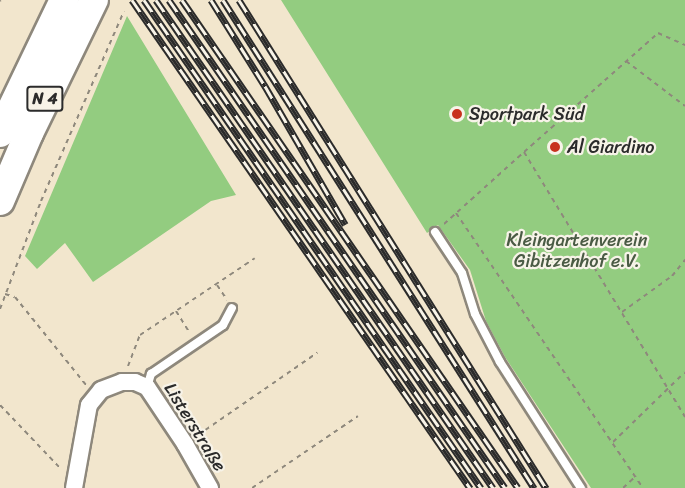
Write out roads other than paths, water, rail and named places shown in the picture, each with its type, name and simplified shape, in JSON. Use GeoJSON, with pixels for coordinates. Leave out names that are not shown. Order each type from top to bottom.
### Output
{"type":"FeatureCollection","features":[{"type":"Feature","properties":{"kind":"highway","name":"N 4"},"geometry":{"type":"LineString","coordinates":[[0,133],[64,0]]}},
{"type":"Feature","properties":{"kind":"highway","name":"N 4"},"geometry":{"type":"LineString","coordinates":[[0,201],[38,113],[94,0]]}},
{"type":"Feature","properties":{"kind":"street"},"geometry":{"type":"LineString","coordinates":[[74,486],[89,405],[100,390],[122,381],[135,382],[147,387]]}},
{"type":"Feature","properties":{"kind":"street","name":"Listerstraße"},"geometry":{"type":"LineString","coordinates":[[147,387],[185,444],[210,488]]}},
{"type":"Feature","properties":{"kind":"lane"},"geometry":{"type":"LineString","coordinates":[[435,232],[462,273],[476,314],[500,362],[581,488]]}},
{"type":"Feature","properties":{"kind":"lane"},"geometry":{"type":"LineString","coordinates":[[147,387],[151,374],[223,325],[232,308]]}},
{"type":"Feature","properties":{"kind":"railway"},"geometry":{"type":"LineString","coordinates":[[132,0],[470,488]]}},
{"type":"Feature","properties":{"kind":"railway"},"geometry":{"type":"LineString","coordinates":[[144,0],[481,488]]}},
{"type":"Feature","properties":{"kind":"railway"},"geometry":{"type":"LineString","coordinates":[[156,0],[493,488]]}},
{"type":"Feature","properties":{"kind":"railway"},"geometry":{"type":"LineString","coordinates":[[169,0],[505,488]]}},
{"type":"Feature","properties":{"kind":"railway"},"geometry":{"type":"LineString","coordinates":[[182,0],[518,488]]}},
{"type":"Feature","properties":{"kind":"railway"},"geometry":{"type":"LineString","coordinates":[[211,0],[265,86],[345,224]]}},
{"type":"Feature","properties":{"kind":"railway"},"geometry":{"type":"LineString","coordinates":[[223,0],[534,488]]}},
{"type":"Feature","properties":{"kind":"railway"},"geometry":{"type":"LineString","coordinates":[[239,0],[546,488]]}},
{"type":"Feature","properties":{"kind":"place","name":"Sportpark Süd"},"geometry":{"type":"Point","coordinates":[457,114]}},
{"type":"Feature","properties":{"kind":"place","name":"Al Giardino"},"geometry":{"type":"Point","coordinates":[555,147]}},
{"type":"Feature","properties":{"kind":"park label","name":"Kleingartenverein Gibitzenhof e.V."},"geometry":{"type":"Point","coordinates":[577,251]}}]}
